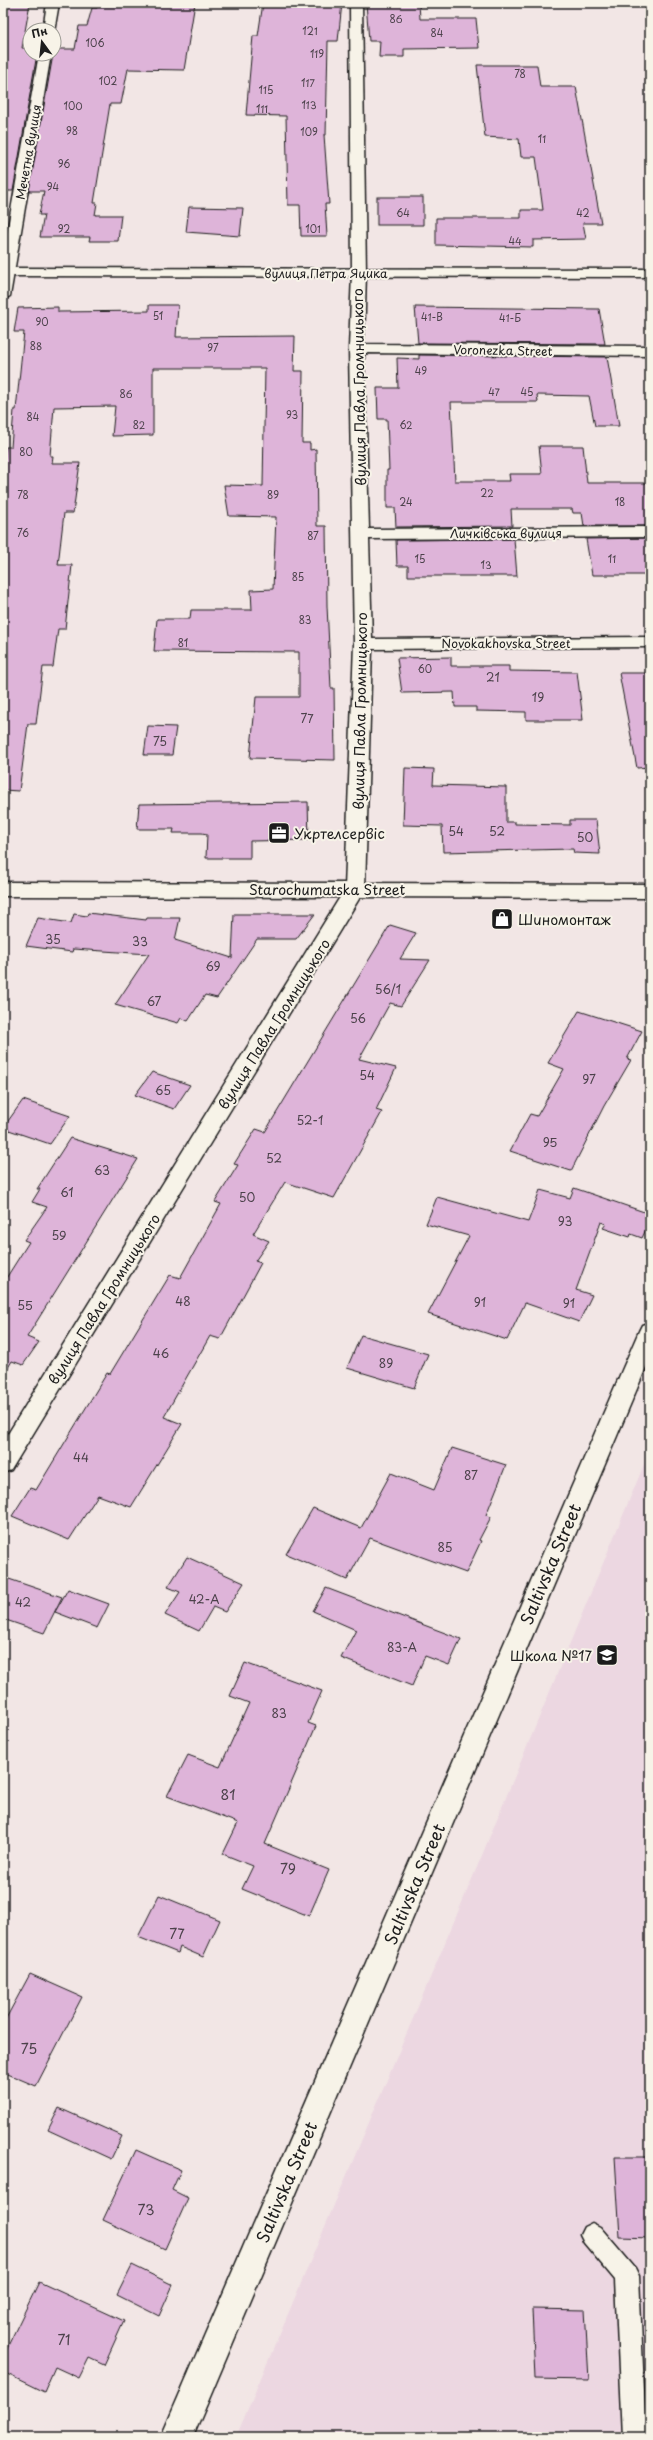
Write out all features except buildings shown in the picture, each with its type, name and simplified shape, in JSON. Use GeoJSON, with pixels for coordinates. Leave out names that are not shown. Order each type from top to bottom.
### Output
{"type":"FeatureCollection","features":[{"type":"Feature","properties":{"kind":"street"},"geometry":{"type":"LineString","coordinates":[[50,22],[53,3]]}},
{"type":"Feature","properties":{"kind":"street","name":"вулиця Павла Громницького"},"geometry":{"type":"LineString","coordinates":[[3,1463],[355,889],[363,644],[362,534],[356,348],[359,273],[356,3]]}},
{"type":"Feature","properties":{"kind":"street","name":"Мечетна вулиця"},"geometry":{"type":"LineString","coordinates":[[3,296],[5,272],[43,62]]}},
{"type":"Feature","properties":{"kind":"street","name":"вулиця Петра Яцика"},"geometry":{"type":"LineString","coordinates":[[5,272],[650,273]]}},
{"type":"Feature","properties":{"kind":"street","name":"Voronezka Street"},"geometry":{"type":"LineString","coordinates":[[356,348],[650,351]]}},
{"type":"Feature","properties":{"kind":"street","name":"Личківська вулиця"},"geometry":{"type":"LineString","coordinates":[[362,534],[650,532]]}},
{"type":"Feature","properties":{"kind":"street","name":"Novokakhovska Street"},"geometry":{"type":"LineString","coordinates":[[363,644],[650,642]]}},
{"type":"Feature","properties":{"kind":"street","name":"Starochumatska Street"},"geometry":{"type":"LineString","coordinates":[[3,889],[650,891]]}},
{"type":"Feature","properties":{"kind":"street","name":"Saltivska Street"},"geometry":{"type":"LineString","coordinates":[[177,2437],[650,1331]]}},
{"type":"Feature","properties":{"kind":"lane"},"geometry":{"type":"LineString","coordinates":[[592,2235],[627,2276],[634,2437]]}},
{"type":"Feature","properties":{"kind":"shaded area"},"geometry":{"type":"Polygon","coordinates":[[[650,1450],[650,2437],[236,2437],[480,1860],[650,1450]]]}},
{"type":"Feature","properties":{"kind":"place","name":"Укртелсервіс"},"geometry":{"type":"Point","coordinates":[279,833]}},
{"type":"Feature","properties":{"kind":"place","name":"Шиномонтаж"},"geometry":{"type":"Point","coordinates":[502,919]}},
{"type":"Feature","properties":{"kind":"place","name":"Школа №17"},"geometry":{"type":"Point","coordinates":[607,1655]}}]}
